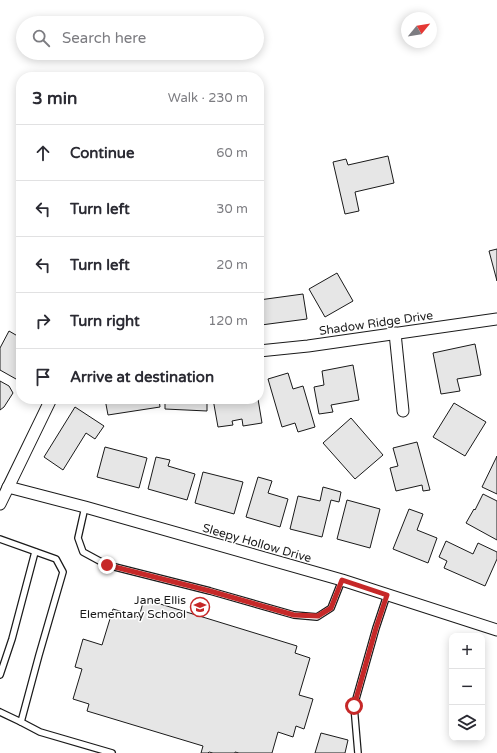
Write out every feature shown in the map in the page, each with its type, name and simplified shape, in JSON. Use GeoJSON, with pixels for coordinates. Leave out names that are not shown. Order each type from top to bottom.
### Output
{"type":"FeatureCollection","features":[{"type":"Feature","properties":{"kind":"street","name":"Shadow Ridge Drive"},"geometry":{"type":"LineString","coordinates":[[264,351],[497,319]]}},
{"type":"Feature","properties":{"kind":"street"},"geometry":{"type":"LineString","coordinates":[[395,333],[403,411]]}},
{"type":"Feature","properties":{"kind":"street"},"geometry":{"type":"LineString","coordinates":[[0,504],[48,404]]}},
{"type":"Feature","properties":{"kind":"street","name":"Sleepy Hollow Drive"},"geometry":{"type":"LineString","coordinates":[[8,487],[85,507],[342,580],[497,630]]}},
{"type":"Feature","properties":{"kind":"lane"},"geometry":{"type":"LineString","coordinates":[[85,507],[78,538],[84,552],[107,565],[210,591],[294,615],[318,616],[331,608],[342,580]]}},
{"type":"Feature","properties":{"kind":"lane"},"geometry":{"type":"LineString","coordinates":[[0,539],[56,559],[63,572],[21,722]]}},
{"type":"Feature","properties":{"kind":"lane"},"geometry":{"type":"LineString","coordinates":[[0,675],[12,639],[35,552]]}},
{"type":"Feature","properties":{"kind":"lane"},"geometry":{"type":"LineString","coordinates":[[358,753],[354,706],[387,595]]}},
{"type":"Feature","properties":{"kind":"lane"},"geometry":{"type":"LineString","coordinates":[[0,712],[40,732],[112,753]]}},
{"type":"Feature","properties":{"kind":"building"},"geometry":{"type":"Polygon","coordinates":[[[388,156],[394,183],[355,192],[359,211],[345,214],[333,162],[346,159],[348,165],[388,156]]]}},
{"type":"Feature","properties":{"kind":"building"},"geometry":{"type":"Polygon","coordinates":[[[497,249],[497,281],[489,251],[497,249]]]}},
{"type":"Feature","properties":{"kind":"building"},"geometry":{"type":"Polygon","coordinates":[[[337,273],[353,301],[325,317],[309,289],[337,273]]]}},
{"type":"Feature","properties":{"kind":"building"},"geometry":{"type":"Polygon","coordinates":[[[303,294],[307,319],[264,325],[264,299],[303,294]]]}},
{"type":"Feature","properties":{"kind":"building"},"geometry":{"type":"Polygon","coordinates":[[[9,331],[16,335],[16,379],[0,370],[0,348],[9,331]]]}},
{"type":"Feature","properties":{"kind":"building"},"geometry":{"type":"Polygon","coordinates":[[[475,344],[481,375],[457,379],[460,391],[441,394],[433,353],[475,344]]]}},
{"type":"Feature","properties":{"kind":"building"},"geometry":{"type":"Polygon","coordinates":[[[353,365],[359,400],[331,405],[333,412],[319,414],[314,387],[324,385],[322,371],[353,365]]]}},
{"type":"Feature","properties":{"kind":"building"},"geometry":{"type":"Polygon","coordinates":[[[288,373],[293,389],[303,386],[315,427],[298,432],[295,423],[282,427],[268,379],[288,373]]]}},
{"type":"Feature","properties":{"kind":"building"},"geometry":{"type":"Polygon","coordinates":[[[0,381],[9,386],[13,393],[4,407],[0,410],[0,381]]]}},
{"type":"Feature","properties":{"kind":"building"},"geometry":{"type":"Polygon","coordinates":[[[454,403],[486,422],[465,456],[433,437],[454,403]]]}},
{"type":"Feature","properties":{"kind":"building"},"geometry":{"type":"Polygon","coordinates":[[[106,404],[160,404],[160,407],[108,415],[106,404]]]}},
{"type":"Feature","properties":{"kind":"building"},"geometry":{"type":"Polygon","coordinates":[[[165,404],[207,404],[207,411],[165,409],[165,404]]]}},
{"type":"Feature","properties":{"kind":"building"},"geometry":{"type":"Polygon","coordinates":[[[214,404],[259,404],[262,423],[243,426],[242,419],[232,421],[233,425],[218,427],[214,404]]]}},
{"type":"Feature","properties":{"kind":"building"},"geometry":{"type":"Polygon","coordinates":[[[75,407],[104,426],[95,439],[86,433],[63,470],[44,457],[75,407]]]}},
{"type":"Feature","properties":{"kind":"building"},"geometry":{"type":"Polygon","coordinates":[[[351,418],[383,455],[355,479],[323,443],[351,418]]]}},
{"type":"Feature","properties":{"kind":"building"},"geometry":{"type":"Polygon","coordinates":[[[417,442],[430,490],[423,491],[422,485],[396,491],[390,468],[398,466],[393,448],[417,442]]]}},
{"type":"Feature","properties":{"kind":"building"},"geometry":{"type":"Polygon","coordinates":[[[105,447],[147,458],[139,488],[97,477],[105,447]]]}},
{"type":"Feature","properties":{"kind":"building"},"geometry":{"type":"Polygon","coordinates":[[[497,456],[497,494],[482,487],[497,456]]]}},
{"type":"Feature","properties":{"kind":"building"},"geometry":{"type":"Polygon","coordinates":[[[156,457],[170,460],[168,466],[195,474],[187,500],[148,489],[156,457]]]}},
{"type":"Feature","properties":{"kind":"building"},"geometry":{"type":"Polygon","coordinates":[[[203,472],[243,482],[234,514],[195,503],[203,472]]]}},
{"type":"Feature","properties":{"kind":"building"},"geometry":{"type":"Polygon","coordinates":[[[258,477],[272,481],[268,493],[288,499],[280,527],[246,517],[258,477]]]}},
{"type":"Feature","properties":{"kind":"building"},"geometry":{"type":"Polygon","coordinates":[[[323,487],[341,492],[339,502],[331,500],[322,537],[290,529],[298,496],[320,501],[323,487]]]}},
{"type":"Feature","properties":{"kind":"building"},"geometry":{"type":"Polygon","coordinates":[[[483,494],[497,501],[497,540],[466,523],[483,494]]]}},
{"type":"Feature","properties":{"kind":"building"},"geometry":{"type":"Polygon","coordinates":[[[347,500],[380,509],[370,548],[337,539],[347,500]]]}},
{"type":"Feature","properties":{"kind":"building"},"geometry":{"type":"Polygon","coordinates":[[[409,509],[423,514],[417,530],[437,538],[428,563],[393,549],[409,509]]]}},
{"type":"Feature","properties":{"kind":"building"},"geometry":{"type":"Polygon","coordinates":[[[446,541],[473,554],[478,543],[497,552],[497,559],[485,586],[444,568],[447,561],[439,557],[446,541]]]}},
{"type":"Feature","properties":{"kind":"building"},"geometry":{"type":"Polygon","coordinates":[[[144,599],[297,646],[295,653],[310,658],[299,695],[313,699],[304,729],[296,726],[293,737],[278,732],[272,753],[201,753],[203,746],[87,711],[89,704],[73,699],[82,669],[75,667],[83,639],[102,645],[113,609],[139,617],[144,599]]]}},
{"type":"Feature","properties":{"kind":"building"},"geometry":{"type":"Polygon","coordinates":[[[321,733],[348,740],[345,753],[315,753],[321,733]]]}},
{"type":"Feature","properties":{"kind":"place","name":"Jane Ellis Elementary School"},"geometry":{"type":"Point","coordinates":[200,607]}},
{"type":"Feature","properties":{"kind":"route"},"geometry":{"type":"LineString","coordinates":[[107,565],[210,591],[294,615],[318,616],[331,608],[342,580],[387,595],[354,706]]}}]}
